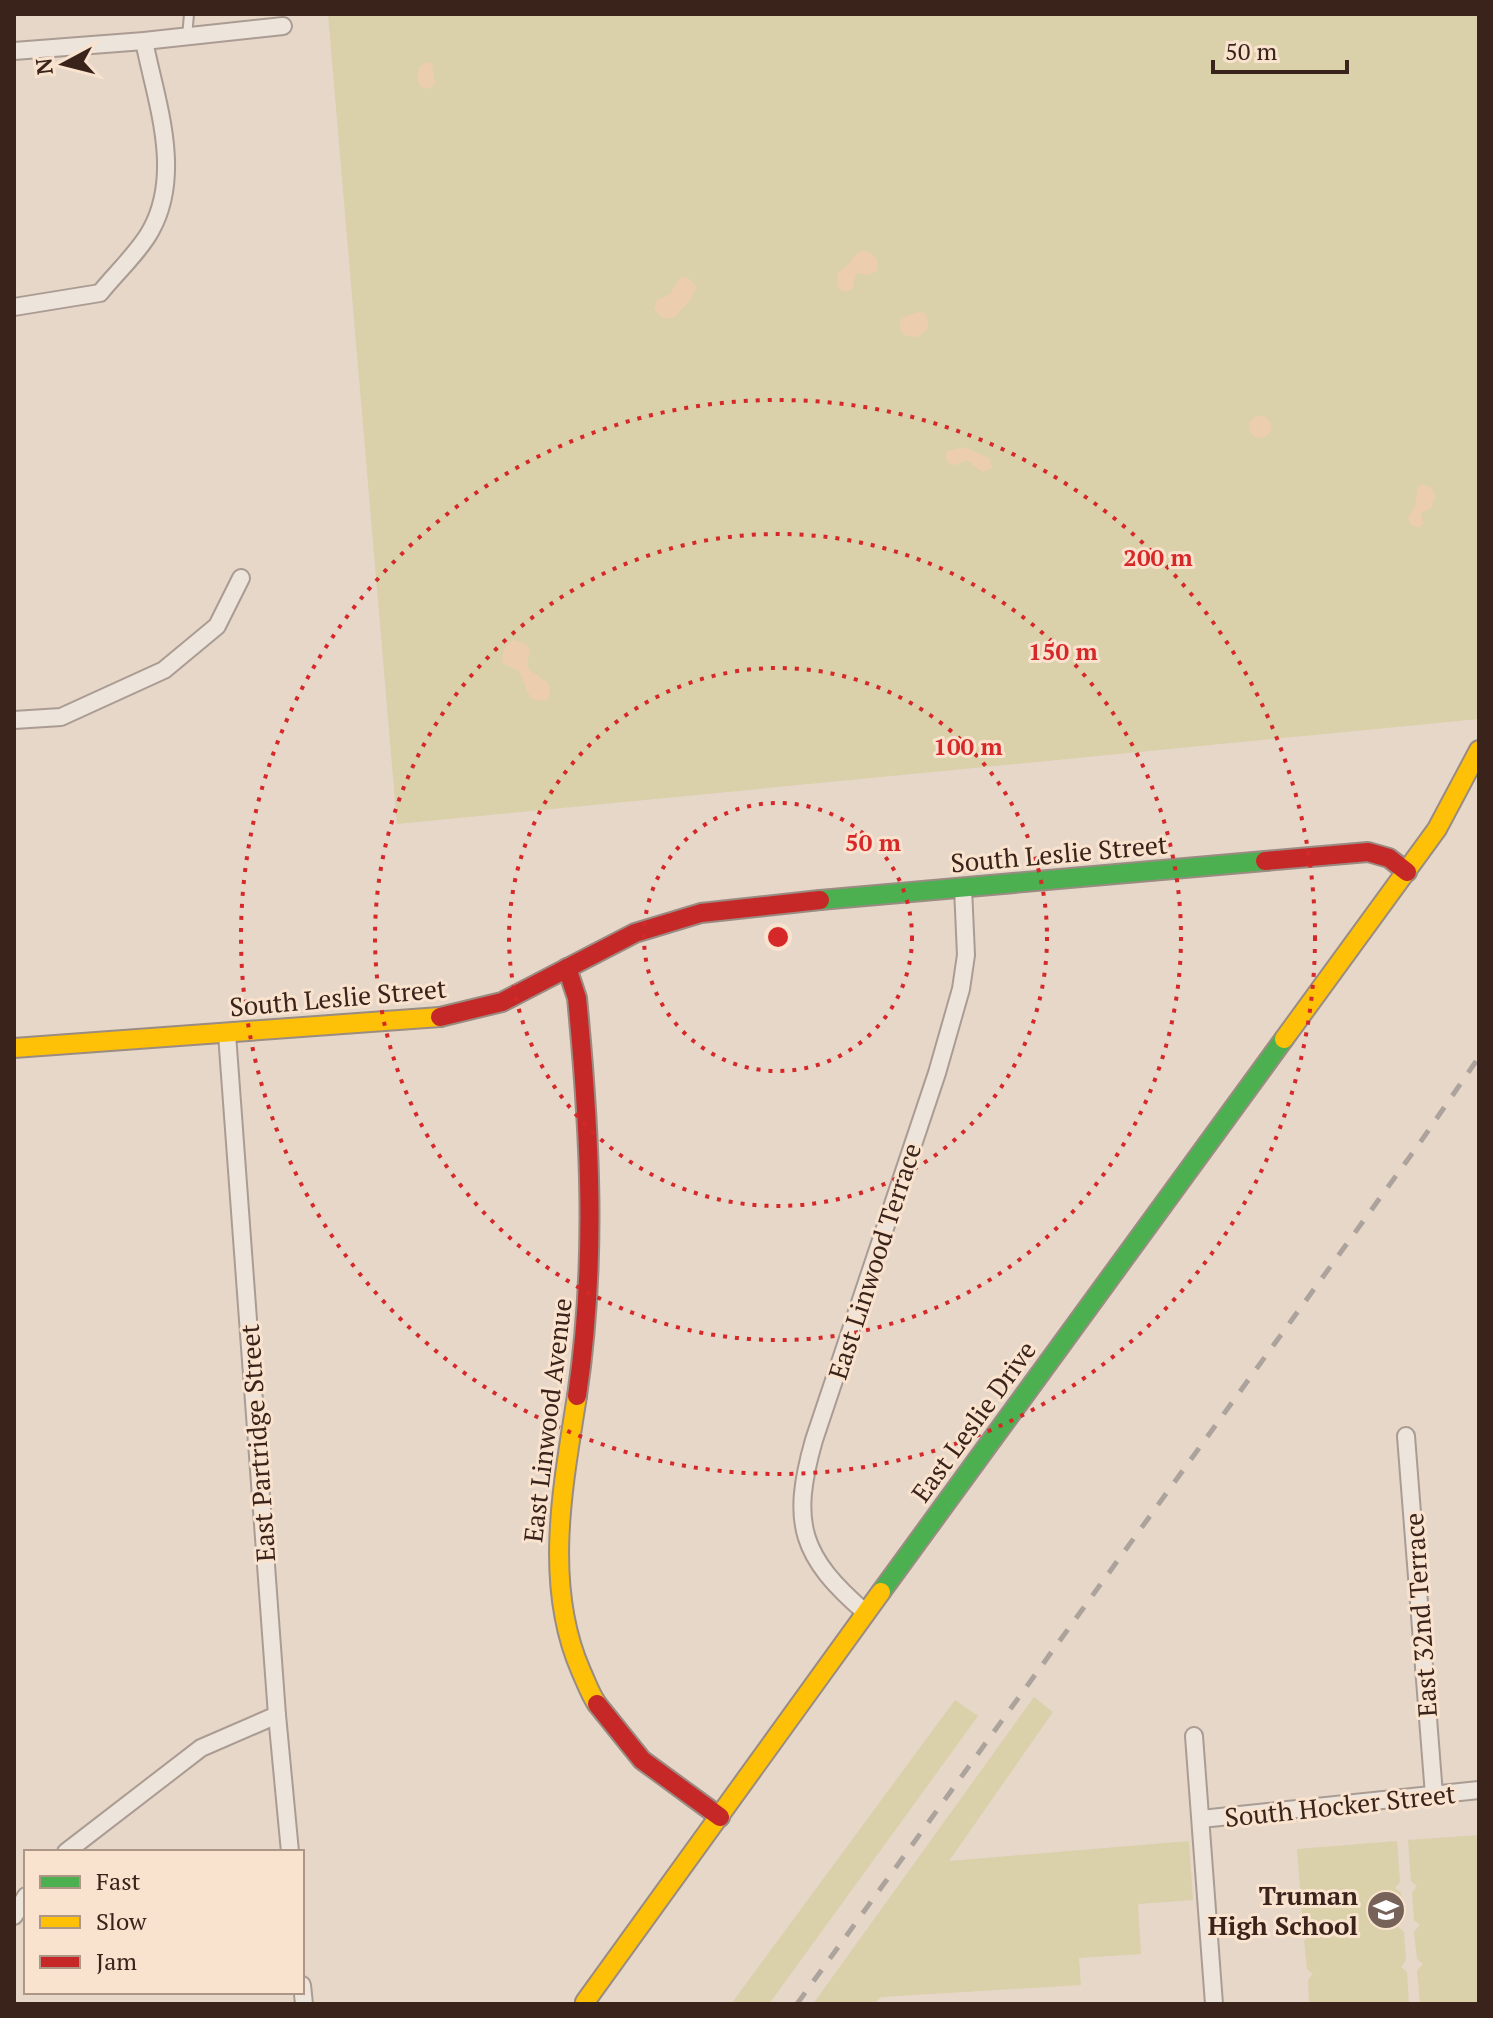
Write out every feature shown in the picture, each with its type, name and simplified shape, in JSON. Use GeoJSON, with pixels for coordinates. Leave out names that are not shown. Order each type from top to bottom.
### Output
{"type":"FeatureCollection","features":[{"type":"Feature","properties":{"kind":"street"},"geometry":{"type":"LineString","coordinates":[[14,51],[283,26]]}},
{"type":"Feature","properties":{"kind":"street"},"geometry":{"type":"LineString","coordinates":[[14,307],[100,293],[151,231],[164,194],[167,154],[144,41]]}},
{"type":"Feature","properties":{"kind":"street"},"geometry":{"type":"LineString","coordinates":[[14,720],[61,717],[164,670],[217,626],[241,578]]}},
{"type":"Feature","properties":{"kind":"street","name":"East Leslie Drive"},"geometry":{"type":"LineString","coordinates":[[585,2002],[1407,872],[1437,829],[1479,750]]}},
{"type":"Feature","properties":{"kind":"street","name":"South Leslie Street"},"geometry":{"type":"LineString","coordinates":[[14,1048],[430,1019],[502,1002],[635,933],[701,913],[1368,852],[1389,858],[1407,872]]}},
{"type":"Feature","properties":{"kind":"street","name":"East Linwood Terrace"},"geometry":{"type":"LineString","coordinates":[[866,1613],[839,1590],[816,1560],[805,1531],[802,1493],[814,1440],[937,1073],[961,989],[966,955],[963,888]]}},
{"type":"Feature","properties":{"kind":"street","name":"East Linwood Avenue"},"geometry":{"type":"LineString","coordinates":[[567,968],[577,998],[592,1156],[593,1204],[584,1353],[557,1532],[556,1567],[561,1615],[578,1671],[610,1726],[636,1754],[720,1817]]}},
{"type":"Feature","properties":{"kind":"street","name":"East Partridge Street"},"geometry":{"type":"LineString","coordinates":[[227,1034],[277,1715],[290,1850]]}},
{"type":"Feature","properties":{"kind":"street","name":"East 32nd Terrace"},"geometry":{"type":"LineString","coordinates":[[1406,1436],[1434,1795]]}},
{"type":"Feature","properties":{"kind":"street"},"geometry":{"type":"LineString","coordinates":[[69,1850],[201,1748],[277,1715]]}},
{"type":"Feature","properties":{"kind":"street"},"geometry":{"type":"LineString","coordinates":[[1194,1736],[1214,2004]]}},
{"type":"Feature","properties":{"kind":"street","name":"South Hocker Street"},"geometry":{"type":"LineString","coordinates":[[1201,1819],[1479,1790]]}},
{"type":"Feature","properties":{"kind":"lane"},"geometry":{"type":"LineString","coordinates":[[187,37],[189,14]]}},
{"type":"Feature","properties":{"kind":"shaded area"},"geometry":{"type":"Polygon","coordinates":[[[328,14],[1479,14],[1479,719],[397,824],[328,14]]]}},
{"type":"Feature","properties":{"kind":"shaded area"},"geometry":{"type":"Polygon","coordinates":[[[1034,1697],[1053,1712],[949,1861],[1189,1841],[1193,1900],[1138,1904],[1141,1954],[1079,1958],[1081,1985],[881,1997],[874,2004],[813,2004],[1034,1697]]]}},
{"type":"Feature","properties":{"kind":"shaded area"},"geometry":{"type":"Polygon","coordinates":[[[955,1700],[978,1716],[769,2004],[731,2004],[955,1700]]]}},
{"type":"Feature","properties":{"kind":"shaded area"},"geometry":{"type":"Polygon","coordinates":[[[1479,1835],[1479,2004],[1420,2004],[1417,1971],[1423,1964],[1417,1959],[1414,1932],[1420,1925],[1414,1920],[1412,1893],[1417,1886],[1411,1881],[1408,1840],[1479,1835]]]}},
{"type":"Feature","properties":{"kind":"shaded area"},"geometry":{"type":"Polygon","coordinates":[[[1397,1841],[1400,1882],[1395,1888],[1401,1893],[1403,1921],[1398,1927],[1404,1932],[1406,1960],[1401,1967],[1407,1972],[1409,2004],[1309,2004],[1308,1980],[1313,1974],[1307,1969],[1304,1941],[1310,1933],[1303,1927],[1301,1902],[1307,1894],[1300,1888],[1297,1849],[1397,1841]]]}},
{"type":"Feature","properties":{"kind":"sand"},"geometry":{"type":"Polygon","coordinates":[[[427,62],[432,64],[435,84],[428,89],[420,86],[417,79],[419,67],[427,62]]]}},
{"type":"Feature","properties":{"kind":"sand"},"geometry":{"type":"Polygon","coordinates":[[[862,251],[869,252],[877,259],[877,271],[869,275],[856,273],[853,288],[842,291],[837,286],[838,272],[862,251]]]}},
{"type":"Feature","properties":{"kind":"sand"},"geometry":{"type":"Polygon","coordinates":[[[687,277],[696,286],[693,296],[674,318],[662,318],[654,309],[657,300],[670,294],[680,278],[687,277]]]}},
{"type":"Feature","properties":{"kind":"sand"},"geometry":{"type":"Polygon","coordinates":[[[925,313],[927,330],[917,337],[906,336],[900,330],[900,322],[907,315],[925,313]]]}},
{"type":"Feature","properties":{"kind":"sand"},"geometry":{"type":"Polygon","coordinates":[[[1260,416],[1268,419],[1271,427],[1268,435],[1260,438],[1252,435],[1249,427],[1252,419],[1260,416]]]}},
{"type":"Feature","properties":{"kind":"sand"},"geometry":{"type":"Polygon","coordinates":[[[965,447],[990,459],[992,468],[983,472],[966,460],[956,465],[949,464],[945,456],[947,451],[965,447]]]}},
{"type":"Feature","properties":{"kind":"sand"},"geometry":{"type":"Polygon","coordinates":[[[1422,484],[1432,488],[1435,497],[1431,508],[1421,513],[1424,524],[1418,528],[1410,524],[1408,517],[1416,505],[1417,488],[1422,484]]]}},
{"type":"Feature","properties":{"kind":"sand"},"geometry":{"type":"Polygon","coordinates":[[[513,640],[524,643],[530,649],[527,666],[548,684],[550,693],[547,700],[531,697],[520,672],[503,663],[504,650],[513,640]]]}},
{"type":"Feature","properties":{"kind":"railway"},"geometry":{"type":"LineString","coordinates":[[797,2004],[1479,1057]]}},
{"type":"Feature","properties":{"kind":"traffic: fast"},"geometry":{"type":"LineString","coordinates":[[820,900],[1265,861]]}},
{"type":"Feature","properties":{"kind":"traffic: fast"},"geometry":{"type":"LineString","coordinates":[[881,1592],[1284,1039]]}},
{"type":"Feature","properties":{"kind":"traffic: slow"},"geometry":{"type":"LineString","coordinates":[[1284,1039],[1437,829],[1479,750]]}},
{"type":"Feature","properties":{"kind":"traffic: slow"},"geometry":{"type":"LineString","coordinates":[[14,1048],[440,1017]]}},
{"type":"Feature","properties":{"kind":"traffic: slow"},"geometry":{"type":"LineString","coordinates":[[577,1396],[562,1500],[559,1569],[569,1638],[597,1704]]}},
{"type":"Feature","properties":{"kind":"traffic: slow"},"geometry":{"type":"LineString","coordinates":[[585,2002],[881,1592]]}},
{"type":"Feature","properties":{"kind":"traffic: jam"},"geometry":{"type":"LineString","coordinates":[[1265,861],[1368,852],[1389,858],[1407,872]]}},
{"type":"Feature","properties":{"kind":"traffic: jam"},"geometry":{"type":"LineString","coordinates":[[440,1017],[502,1002],[635,933],[701,913],[820,900]]}},
{"type":"Feature","properties":{"kind":"traffic: jam"},"geometry":{"type":"LineString","coordinates":[[567,968],[577,998],[588,1147],[587,1296],[577,1396]]}},
{"type":"Feature","properties":{"kind":"traffic: jam"},"geometry":{"type":"LineString","coordinates":[[597,1704],[642,1760],[720,1817]]}},
{"type":"Feature","properties":{"kind":"place","name":"Truman High School"},"geometry":{"type":"Point","coordinates":[1386,1910]}}]}
